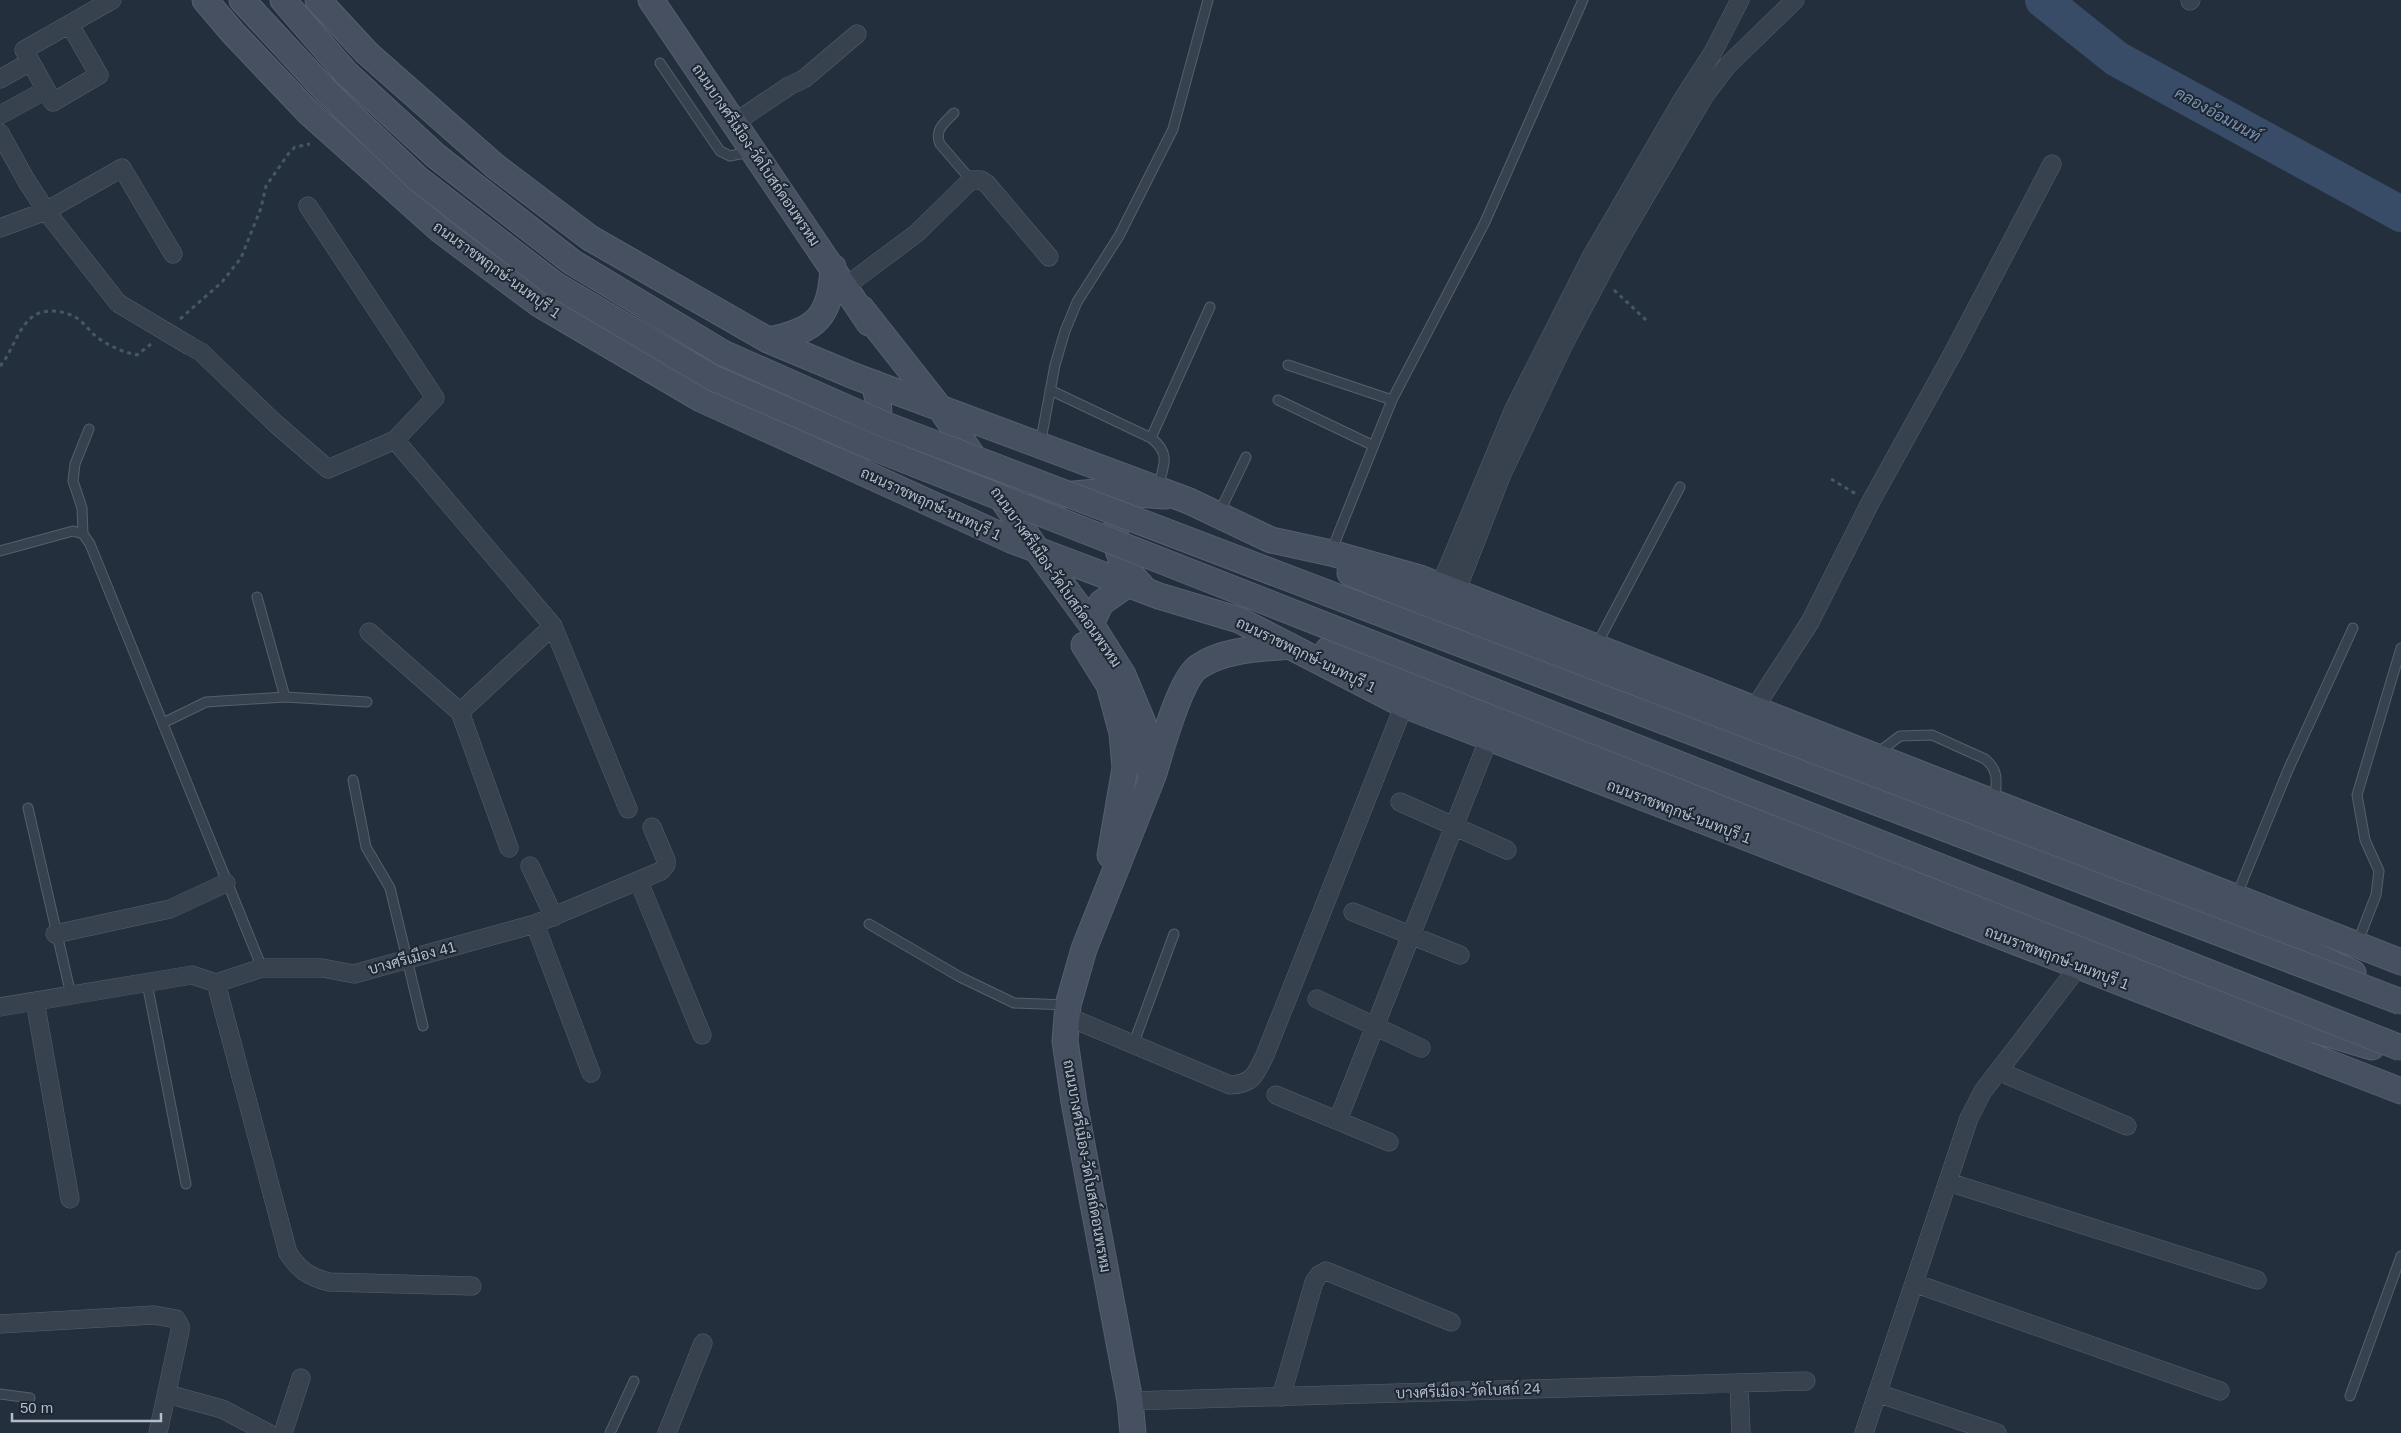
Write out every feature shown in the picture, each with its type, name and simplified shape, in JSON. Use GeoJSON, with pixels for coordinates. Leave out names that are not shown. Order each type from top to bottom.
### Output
{"type":"FeatureCollection","features":[{"type":"Feature","properties":{"kind":"street"},"geometry":{"type":"LineString","coordinates":[[70,25],[99,75],[53,102],[24,50],[112,0]]}},
{"type":"Feature","properties":{"kind":"street","name":"ถนนราชพฤกษ์-นนทบุรี 1"},"geometry":{"type":"LineString","coordinates":[[205,0],[233,33],[309,113],[440,230],[539,304],[701,399],[837,461],[1013,529],[1037,550],[1137,588],[1239,620],[1404,705],[2401,1090]]}},
{"type":"Feature","properties":{"kind":"street","name":"ถนนราชพฤกษ์-นนทบุรี 1"},"geometry":{"type":"LineString","coordinates":[[242,0],[328,93],[418,179],[554,284],[713,378],[890,454],[2401,1048]]}},
{"type":"Feature","properties":{"kind":"street"},"geometry":{"type":"LineString","coordinates":[[283,0],[347,74],[436,156],[572,262],[723,353],[890,426],[2401,1002]]}},
{"type":"Feature","properties":{"kind":"street"},"geometry":{"type":"LineString","coordinates":[[318,0],[367,53],[495,166],[566,220],[590,238],[768,340],[874,383],[1040,445],[1147,491],[1181,498],[1271,540],[1595,672],[2242,922],[2401,995]]}},
{"type":"Feature","properties":{"kind":"street","name":"ถนนบางศรีเมือง-วัดโบสถ์ดอนพรหม"},"geometry":{"type":"LineString","coordinates":[[651,0],[862,309],[940,408],[1109,685],[1122,733],[1125,768],[1102,902]]}},
{"type":"Feature","properties":{"kind":"street"},"geometry":{"type":"LineString","coordinates":[[1448,589],[1514,409],[1591,257],[1681,102],[1712,54],[1740,0]]}},
{"type":"Feature","properties":{"kind":"street"},"geometry":{"type":"LineString","coordinates":[[1448,589],[1564,342],[1599,277],[1705,95],[1727,66],[1794,0]]}},
{"type":"Feature","properties":{"kind":"street"},"geometry":{"type":"LineString","coordinates":[[734,123],[789,86],[804,79],[857,34]]}},
{"type":"Feature","properties":{"kind":"street"},"geometry":{"type":"LineString","coordinates":[[0,79],[30,62]]}},
{"type":"Feature","properties":{"kind":"street"},"geometry":{"type":"LineString","coordinates":[[0,115],[46,90]]}},
{"type":"Feature","properties":{"kind":"street"},"geometry":{"type":"LineString","coordinates":[[0,133],[46,211],[118,303],[201,352],[276,424],[328,469],[395,440],[435,398],[308,206]]}},
{"type":"Feature","properties":{"kind":"street"},"geometry":{"type":"LineString","coordinates":[[1754,709],[1810,622],[1870,503],[1953,353],[2052,164]]}},
{"type":"Feature","properties":{"kind":"street"},"geometry":{"type":"LineString","coordinates":[[0,228],[46,211],[122,168],[173,254]]}},
{"type":"Feature","properties":{"kind":"street"},"geometry":{"type":"LineString","coordinates":[[768,340],[790,336],[812,325],[824,312],[839,276],[917,233],[971,180],[981,180],[987,184],[1049,257]]}},
{"type":"Feature","properties":{"kind":"street","name":"ถนนบางศรีเมือง-วัดโบสถ์ดอนพรหม"},"geometry":{"type":"LineString","coordinates":[[862,309],[913,398],[1013,529]]}},
{"type":"Feature","properties":{"kind":"street"},"geometry":{"type":"LineString","coordinates":[[837,461],[862,449],[875,434],[880,408],[874,383]]}},
{"type":"Feature","properties":{"kind":"street"},"geometry":{"type":"LineString","coordinates":[[395,440],[552,626],[628,809]]}},
{"type":"Feature","properties":{"kind":"street"},"geometry":{"type":"LineString","coordinates":[[1013,529],[1052,496],[1096,492],[1147,491]]}},
{"type":"Feature","properties":{"kind":"street"},"geometry":{"type":"LineString","coordinates":[[1091,624],[1101,603],[1137,588],[1122,566],[1114,538],[1119,515],[1147,491]]}},
{"type":"Feature","properties":{"kind":"street"},"geometry":{"type":"LineString","coordinates":[[1271,540],[1331,553],[1420,578],[2401,962]]}},
{"type":"Feature","properties":{"kind":"street","name":"ถนนบางศรีเมือง-วัดโบสถ์ดอนพรหม"},"geometry":{"type":"LineString","coordinates":[[1037,550],[1091,624],[1123,675],[1143,723],[1152,781],[1084,949],[1067,1011],[1065,1041],[1074,1102],[1130,1401],[1133,1433]]}},
{"type":"Feature","properties":{"kind":"street"},"geometry":{"type":"LineString","coordinates":[[1239,620],[1354,658],[1567,746],[2242,1008],[2401,1056]]}},
{"type":"Feature","properties":{"kind":"street"},"geometry":{"type":"LineString","coordinates":[[460,712],[552,626]]}},
{"type":"Feature","properties":{"kind":"street"},"geometry":{"type":"LineString","coordinates":[[369,632],[460,712],[509,848]]}},
{"type":"Feature","properties":{"kind":"street"},"geometry":{"type":"LineString","coordinates":[[1152,781],[1184,684],[1197,668],[1220,656],[1290,646]]}},
{"type":"Feature","properties":{"kind":"street"},"geometry":{"type":"LineString","coordinates":[[1067,1011],[1133,1044],[1230,1085],[1244,1084],[1254,1076],[1265,1055],[1404,705]]}},
{"type":"Feature","properties":{"kind":"street"},"geometry":{"type":"LineString","coordinates":[[1338,1120],[1489,738]]}},
{"type":"Feature","properties":{"kind":"street"},"geometry":{"type":"LineString","coordinates":[[1400,802],[1507,850]]}},
{"type":"Feature","properties":{"kind":"street","name":"บางศรีเมือง 41"},"geometry":{"type":"LineString","coordinates":[[216,983],[262,968],[322,968],[354,974],[535,924],[639,882],[661,871],[666,865],[666,860],[652,827]]}},
{"type":"Feature","properties":{"kind":"street"},"geometry":{"type":"LineString","coordinates":[[530,866],[554,916]]}},
{"type":"Feature","properties":{"kind":"street"},"geometry":{"type":"LineString","coordinates":[[639,882],[702,1035]]}},
{"type":"Feature","properties":{"kind":"street"},"geometry":{"type":"LineString","coordinates":[[55,934],[170,909],[226,883]]}},
{"type":"Feature","properties":{"kind":"street"},"geometry":{"type":"LineString","coordinates":[[1353,912],[1460,955]]}},
{"type":"Feature","properties":{"kind":"street"},"geometry":{"type":"LineString","coordinates":[[535,924],[591,1073]]}},
{"type":"Feature","properties":{"kind":"street"},"geometry":{"type":"LineString","coordinates":[[1864,1433],[1970,1118],[1982,1091],[2079,966]]}},
{"type":"Feature","properties":{"kind":"street"},"geometry":{"type":"LineString","coordinates":[[0,1007],[192,975],[216,983],[288,1253],[296,1266],[311,1277],[329,1282],[472,1286]]}},
{"type":"Feature","properties":{"kind":"street"},"geometry":{"type":"LineString","coordinates":[[1318,999],[1421,1048]]}},
{"type":"Feature","properties":{"kind":"street"},"geometry":{"type":"LineString","coordinates":[[35,1001],[70,1199]]}},
{"type":"Feature","properties":{"kind":"street"},"geometry":{"type":"LineString","coordinates":[[1998,1071],[2127,1126]]}},
{"type":"Feature","properties":{"kind":"street"},"geometry":{"type":"LineString","coordinates":[[1276,1095],[1389,1142]]}},
{"type":"Feature","properties":{"kind":"street"},"geometry":{"type":"LineString","coordinates":[[1948,1182],[2257,1280]]}},
{"type":"Feature","properties":{"kind":"street"},"geometry":{"type":"LineString","coordinates":[[1281,1397],[1314,1282],[1319,1274],[1326,1271],[1451,1322]]}},
{"type":"Feature","properties":{"kind":"street"},"geometry":{"type":"LineString","coordinates":[[1914,1283],[2220,1391]]}},
{"type":"Feature","properties":{"kind":"street"},"geometry":{"type":"LineString","coordinates":[[0,1324],[154,1315],[174,1317],[180,1326],[180,1331],[158,1433]]}},
{"type":"Feature","properties":{"kind":"street"},"geometry":{"type":"LineString","coordinates":[[667,1433],[703,1343]]}},
{"type":"Feature","properties":{"kind":"street"},"geometry":{"type":"LineString","coordinates":[[283,1433],[301,1378]]}},
{"type":"Feature","properties":{"kind":"street","name":"บางศรีเมือง-วัดโบสถ์ 24"},"geometry":{"type":"LineString","coordinates":[[1130,1401],[1806,1381]]}},
{"type":"Feature","properties":{"kind":"street"},"geometry":{"type":"LineString","coordinates":[[1739,1384],[1741,1433]]}},
{"type":"Feature","properties":{"kind":"street"},"geometry":{"type":"LineString","coordinates":[[1877,1392],[1997,1433]]}},
{"type":"Feature","properties":{"kind":"street"},"geometry":{"type":"LineString","coordinates":[[167,1394],[222,1409],[268,1433]]}},
{"type":"Feature","properties":{"kind":"lane"},"geometry":{"type":"LineString","coordinates":[[1040,445],[1055,365],[1077,302],[1119,236],[1155,168],[1173,129],[1208,0]]}},
{"type":"Feature","properties":{"kind":"lane"},"geometry":{"type":"LineString","coordinates":[[1331,553],[1372,446],[1392,400],[1485,222],[1583,0]]}},
{"type":"Feature","properties":{"kind":"lane"},"geometry":{"type":"LineString","coordinates":[[660,63],[720,151],[730,156],[753,150]]}},
{"type":"Feature","properties":{"kind":"lane"},"geometry":{"type":"LineString","coordinates":[[954,113],[939,128],[937,137],[940,144],[971,180]]}},
{"type":"Feature","properties":{"kind":"lane"},"geometry":{"type":"LineString","coordinates":[[1150,438],[1210,306]]}},
{"type":"Feature","properties":{"kind":"lane"},"geometry":{"type":"LineString","coordinates":[[1288,365],[1392,400]]}},
{"type":"Feature","properties":{"kind":"lane"},"geometry":{"type":"LineString","coordinates":[[1050,390],[1161,445],[1165,458],[1147,491]]}},
{"type":"Feature","properties":{"kind":"lane"},"geometry":{"type":"LineString","coordinates":[[1278,400],[1372,446]]}},
{"type":"Feature","properties":{"kind":"lane"},"geometry":{"type":"LineString","coordinates":[[89,429],[75,464],[73,481],[82,508],[83,534],[90,544],[164,723],[226,883],[262,968]]}},
{"type":"Feature","properties":{"kind":"lane"},"geometry":{"type":"LineString","coordinates":[[1218,514],[1246,457]]}},
{"type":"Feature","properties":{"kind":"lane"},"geometry":{"type":"LineString","coordinates":[[1596,647],[1680,487]]}},
{"type":"Feature","properties":{"kind":"lane"},"geometry":{"type":"LineString","coordinates":[[0,551],[72,531],[83,534]]}},
{"type":"Feature","properties":{"kind":"lane"},"geometry":{"type":"LineString","coordinates":[[257,597],[285,697]]}},
{"type":"Feature","properties":{"kind":"lane"},"geometry":{"type":"LineString","coordinates":[[2236,897],[2288,770],[2353,628]]}},
{"type":"Feature","properties":{"kind":"lane"},"geometry":{"type":"LineString","coordinates":[[2357,945],[2376,895],[2379,871],[2365,840],[2357,795],[2401,648]]}},
{"type":"Feature","properties":{"kind":"lane"},"geometry":{"type":"LineString","coordinates":[[164,723],[206,702],[285,697],[367,702]]}},
{"type":"Feature","properties":{"kind":"lane"},"geometry":{"type":"LineString","coordinates":[[1874,756],[1900,736],[1932,735],[1986,759],[1993,765],[1997,773],[1994,803]]}},
{"type":"Feature","properties":{"kind":"lane"},"geometry":{"type":"LineString","coordinates":[[353,780],[366,847],[390,888],[422,1026]]}},
{"type":"Feature","properties":{"kind":"lane"},"geometry":{"type":"LineString","coordinates":[[28,808],[55,934],[71,995]]}},
{"type":"Feature","properties":{"kind":"lane"},"geometry":{"type":"LineString","coordinates":[[869,924],[960,977],[1014,1003],[1067,1011]]}},
{"type":"Feature","properties":{"kind":"lane"},"geometry":{"type":"LineString","coordinates":[[1133,1044],[1174,934]]}},
{"type":"Feature","properties":{"kind":"lane"},"geometry":{"type":"LineString","coordinates":[[147,982],[186,1184]]}},
{"type":"Feature","properties":{"kind":"lane"},"geometry":{"type":"LineString","coordinates":[[2350,1396],[2401,1256]]}},
{"type":"Feature","properties":{"kind":"lane"},"geometry":{"type":"LineString","coordinates":[[610,1433],[634,1381]]}},
{"type":"Feature","properties":{"kind":"lane"},"geometry":{"type":"LineString","coordinates":[[0,1394],[30,1398]]}},
{"type":"Feature","properties":{"kind":"path"},"geometry":{"type":"LineString","coordinates":[[174,324],[222,282],[241,258],[258,217],[266,186],[289,153],[295,147],[316,143]]}},
{"type":"Feature","properties":{"kind":"path"},"geometry":{"type":"LineString","coordinates":[[1599,277],[1646,320]]}},
{"type":"Feature","properties":{"kind":"path"},"geometry":{"type":"LineString","coordinates":[[0,366],[18,333],[32,317],[46,310],[75,317],[98,338],[121,352],[136,355],[152,343]]}},
{"type":"Feature","properties":{"kind":"path"},"geometry":{"type":"LineString","coordinates":[[1831,479],[1870,503]]}},
{"type":"Feature","properties":{"kind":"waterway","name":"คลองอ้อมนนท์"},"geometry":{"type":"LineString","coordinates":[[2043,0],[2117,59],[2401,214]]}}]}
